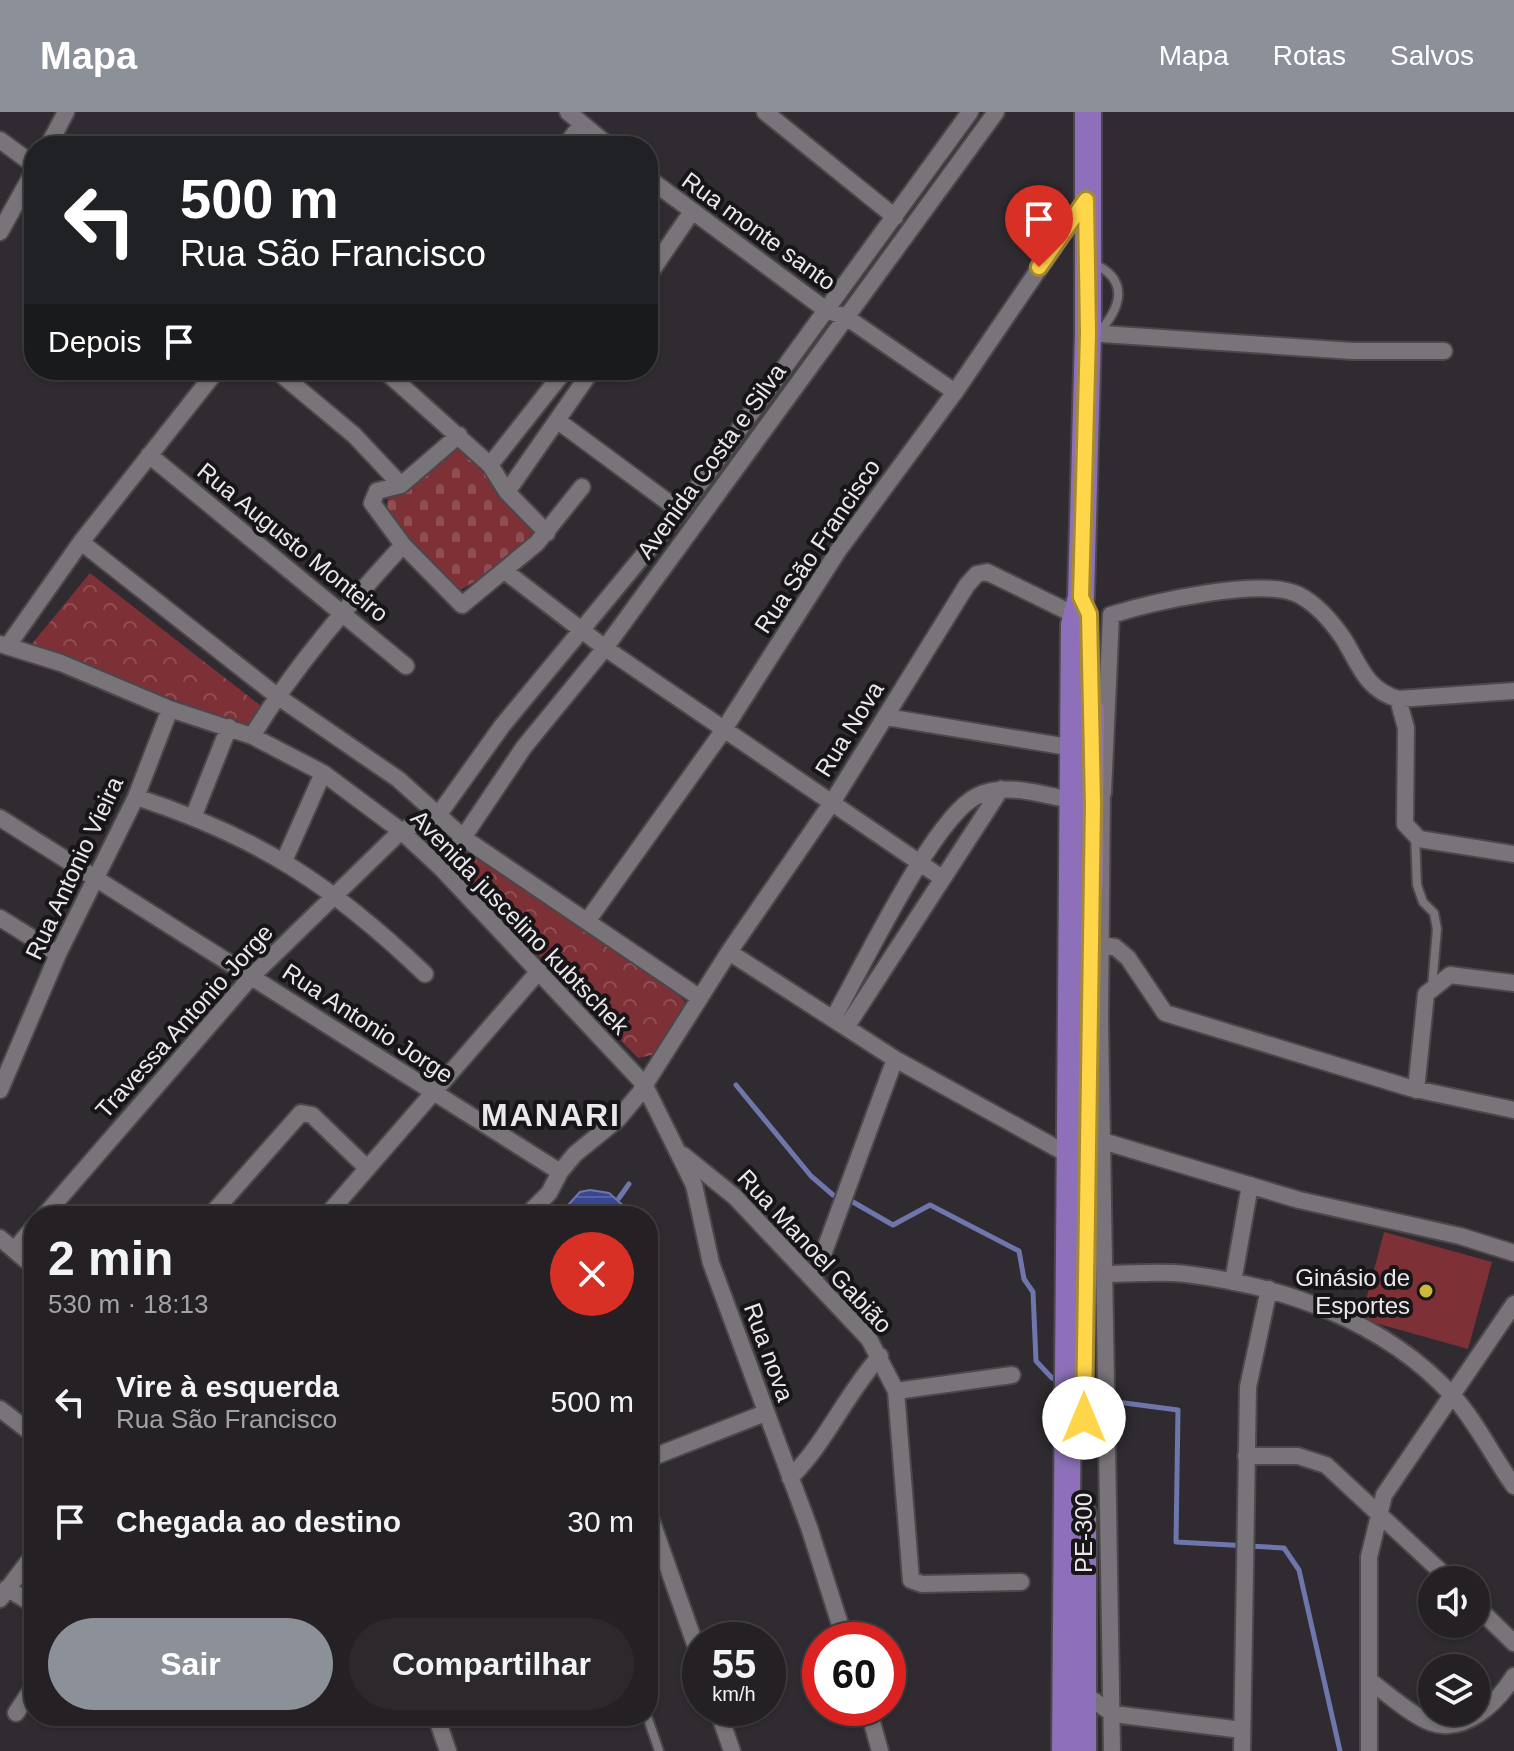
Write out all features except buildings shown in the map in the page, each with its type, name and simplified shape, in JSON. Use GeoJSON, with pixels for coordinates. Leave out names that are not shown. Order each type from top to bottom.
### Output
{"type":"FeatureCollection","features":[{"type":"Feature","properties":{"kind":"main road","name":"PE-300"},"geometry":{"type":"LineString","coordinates":[[1083,1751],[1090,799],[1083,743],[1078,606],[1092,334],[1086,200],[1088,112]]}},
{"type":"Feature","properties":{"kind":"main road","name":"PE-300"},"geometry":{"type":"LineString","coordinates":[[1065,1751],[1086,1147]]}},
{"type":"Feature","properties":{"kind":"street"},"geometry":{"type":"LineString","coordinates":[[53,136],[66,112]]}},
{"type":"Feature","properties":{"kind":"street"},"geometry":{"type":"LineString","coordinates":[[568,112],[597,136]]}},
{"type":"Feature","properties":{"kind":"street"},"geometry":{"type":"LineString","coordinates":[[765,112],[895,217]]}},
{"type":"Feature","properties":{"kind":"street","name":"Avenida Costa e Silva"},"geometry":{"type":"LineString","coordinates":[[439,814],[502,726],[680,511],[970,112]]}},
{"type":"Feature","properties":{"kind":"street","name":"Avenida Costa e Silva"},"geometry":{"type":"LineString","coordinates":[[442,869],[524,747],[605,648],[996,112]]}},
{"type":"Feature","properties":{"kind":"street"},"geometry":{"type":"LineString","coordinates":[[573,136],[582,124]]}},
{"type":"Feature","properties":{"kind":"street"},"geometry":{"type":"LineString","coordinates":[[0,140],[24,158]]}},
{"type":"Feature","properties":{"kind":"street","name":"Rua monte santo"},"geometry":{"type":"LineString","coordinates":[[658,186],[826,310],[846,317],[955,392]]}},
{"type":"Feature","properties":{"kind":"street"},"geometry":{"type":"LineString","coordinates":[[0,232],[24,189]]}},
{"type":"Feature","properties":{"kind":"street","name":"Rua São Francisco"},"geometry":{"type":"LineString","coordinates":[[588,920],[723,731],[838,551],[955,392],[1086,200]]}},
{"type":"Feature","properties":{"kind":"street"},"geometry":{"type":"LineString","coordinates":[[658,261],[691,213]]}},
{"type":"Feature","properties":{"kind":"street"},"geometry":{"type":"LineString","coordinates":[[1092,334],[1353,351],[1444,351]]}},
{"type":"Feature","properties":{"kind":"street"},"geometry":{"type":"LineString","coordinates":[[4,644],[209,380]]}},
{"type":"Feature","properties":{"kind":"street"},"geometry":{"type":"LineString","coordinates":[[288,380],[354,435],[401,485]]}},
{"type":"Feature","properties":{"kind":"street"},"geometry":{"type":"LineString","coordinates":[[396,380],[490,465],[507,492],[547,533]]}},
{"type":"Feature","properties":{"kind":"street"},"geometry":{"type":"LineString","coordinates":[[490,465],[557,380]]}},
{"type":"Feature","properties":{"kind":"street"},"geometry":{"type":"LineString","coordinates":[[507,492],[585,380]]}},
{"type":"Feature","properties":{"kind":"street"},"geometry":{"type":"LineString","coordinates":[[558,421],[680,511]]}},
{"type":"Feature","properties":{"kind":"street"},"geometry":{"type":"LineString","coordinates":[[459,435],[401,485],[377,491],[372,503],[403,545],[462,605],[506,572],[547,533],[582,487]]}},
{"type":"Feature","properties":{"kind":"street","name":"Rua Augusto Monteiro"},"geometry":{"type":"LineString","coordinates":[[149,455],[406,666]]}},
{"type":"Feature","properties":{"kind":"street"},"geometry":{"type":"LineString","coordinates":[[81,542],[277,696],[398,779],[465,839],[700,998],[618,1119],[575,1154],[560,1172],[549,1193],[536,1206]]}},
{"type":"Feature","properties":{"kind":"street"},"geometry":{"type":"LineString","coordinates":[[252,736],[277,696],[342,611],[403,545]]}},
{"type":"Feature","properties":{"kind":"street"},"geometry":{"type":"LineString","coordinates":[[506,572],[580,630],[723,731],[833,801],[942,878]]}},
{"type":"Feature","properties":{"kind":"street","name":"Rua Nova"},"geometry":{"type":"LineString","coordinates":[[700,998],[833,801],[967,585],[977,574],[987,572],[1078,606]]}},
{"type":"Feature","properties":{"kind":"street"},"geometry":{"type":"LineString","coordinates":[[1112,1751],[1106,1274],[1086,1147],[1100,1020],[1102,945],[1090,799],[1111,615],[1158,601],[1272,589],[1297,594],[1319,609],[1342,636],[1369,685],[1398,699],[1514,691]]}},
{"type":"Feature","properties":{"kind":"street","name":"Avenida juscelino kubtschek"},"geometry":{"type":"LineString","coordinates":[[4,644],[170,709],[252,736],[323,773],[401,831],[442,869],[644,1084]]}},
{"type":"Feature","properties":{"kind":"street"},"geometry":{"type":"LineString","coordinates":[[1398,699],[1406,728],[1405,824],[1419,839],[1514,854]]}},
{"type":"Feature","properties":{"kind":"street","name":"Rua Antonio Vieira"},"geometry":{"type":"LineString","coordinates":[[0,1090],[58,954],[136,797],[170,709]]}},
{"type":"Feature","properties":{"kind":"street"},"geometry":{"type":"LineString","coordinates":[[886,717],[1083,743]]}},
{"type":"Feature","properties":{"kind":"street"},"geometry":{"type":"LineString","coordinates":[[502,726],[524,747]]}},
{"type":"Feature","properties":{"kind":"street"},"geometry":{"type":"LineString","coordinates":[[194,815],[229,727]]}},
{"type":"Feature","properties":{"kind":"street"},"geometry":{"type":"LineString","coordinates":[[284,861],[323,773]]}},
{"type":"Feature","properties":{"kind":"street"},"geometry":{"type":"LineString","coordinates":[[840,1021],[920,864],[956,812],[978,795],[1001,789],[1090,799]]}},
{"type":"Feature","properties":{"kind":"street"},"geometry":{"type":"LineString","coordinates":[[840,1021],[1001,789]]}},
{"type":"Feature","properties":{"kind":"street"},"geometry":{"type":"LineString","coordinates":[[136,797],[194,815],[247,839],[284,861],[337,895],[425,974]]}},
{"type":"Feature","properties":{"kind":"street"},"geometry":{"type":"LineString","coordinates":[[401,831],[439,814]]}},
{"type":"Feature","properties":{"kind":"street","name":"Rua Antonio Jorge"},"geometry":{"type":"LineString","coordinates":[[0,818],[560,1172]]}},
{"type":"Feature","properties":{"kind":"street","name":"Travessa Antonio Jorge"},"geometry":{"type":"LineString","coordinates":[[53,1206],[252,976],[401,831]]}},
{"type":"Feature","properties":{"kind":"street"},"geometry":{"type":"LineString","coordinates":[[0,918],[58,954]]}},
{"type":"Feature","properties":{"kind":"street"},"geometry":{"type":"LineString","coordinates":[[1102,945],[1115,947],[1128,958],[1165,1013],[1416,1090],[1514,1110]]}},
{"type":"Feature","properties":{"kind":"street"},"geometry":{"type":"LineString","coordinates":[[729,952],[895,1059],[1086,1147],[1250,1185],[1514,1253]]}},
{"type":"Feature","properties":{"kind":"street"},"geometry":{"type":"LineString","coordinates":[[335,1206],[539,971]]}},
{"type":"Feature","properties":{"kind":"street"},"geometry":{"type":"LineString","coordinates":[[1416,1090],[1426,994],[1450,975],[1514,981]]}},
{"type":"Feature","properties":{"kind":"street"},"geometry":{"type":"LineString","coordinates":[[814,1279],[895,1059]]}},
{"type":"Feature","properties":{"kind":"street","name":"Rua nova"},"geometry":{"type":"LineString","coordinates":[[644,1084],[697,1193],[711,1263],[839,1622]]}},
{"type":"Feature","properties":{"kind":"street"},"geometry":{"type":"LineString","coordinates":[[218,1206],[293,1118],[304,1112],[367,1168]]}},
{"type":"Feature","properties":{"kind":"street","name":"Rua Manoel Gabião"},"geometry":{"type":"LineString","coordinates":[[679,1152],[735,1197],[869,1339],[880,1356],[896,1391],[910,1576],[916,1584],[1021,1582]]}},
{"type":"Feature","properties":{"kind":"street"},"geometry":{"type":"LineString","coordinates":[[1233,1282],[1250,1185]]}},
{"type":"Feature","properties":{"kind":"street"},"geometry":{"type":"LineString","coordinates":[[0,1238],[24,1258]]}},
{"type":"Feature","properties":{"kind":"street"},"geometry":{"type":"LineString","coordinates":[[15,1249],[24,1239]]}},
{"type":"Feature","properties":{"kind":"street"},"geometry":{"type":"LineString","coordinates":[[1106,1274],[1183,1273],[1269,1289],[1339,1314],[1400,1346],[1453,1397],[1514,1486]]}},
{"type":"Feature","properties":{"kind":"street"},"geometry":{"type":"LineString","coordinates":[[1242,1751],[1248,1387],[1269,1289]]}},
{"type":"Feature","properties":{"kind":"street"},"geometry":{"type":"LineString","coordinates":[[1369,1751],[1369,1557],[1379,1511],[1392,1479],[1453,1397],[1514,1304]]}},
{"type":"Feature","properties":{"kind":"street"},"geometry":{"type":"LineString","coordinates":[[790,1478],[826,1438],[852,1391],[880,1356]]}},
{"type":"Feature","properties":{"kind":"street"},"geometry":{"type":"LineString","coordinates":[[896,1391],[1012,1375]]}},
{"type":"Feature","properties":{"kind":"street"},"geometry":{"type":"LineString","coordinates":[[0,1409],[24,1427]]}},
{"type":"Feature","properties":{"kind":"street"},"geometry":{"type":"LineString","coordinates":[[658,1455],[765,1413]]}},
{"type":"Feature","properties":{"kind":"street"},"geometry":{"type":"LineString","coordinates":[[1246,1456],[1298,1456],[1326,1465],[1436,1566]]}},
{"type":"Feature","properties":{"kind":"street"},"geometry":{"type":"LineString","coordinates":[[658,1539],[687,1622]]}},
{"type":"Feature","properties":{"kind":"street"},"geometry":{"type":"LineString","coordinates":[[24,1567],[4,1593],[24,1601]]}},
{"type":"Feature","properties":{"kind":"street"},"geometry":{"type":"LineString","coordinates":[[1490,1620],[1514,1643]]}},
{"type":"Feature","properties":{"kind":"street"},"geometry":{"type":"LineString","coordinates":[[1370,1681],[1427,1721],[1449,1726],[1483,1712],[1499,1698],[1514,1676]]}},
{"type":"Feature","properties":{"kind":"street"},"geometry":{"type":"LineString","coordinates":[[1083,1693],[1113,1714],[1242,1730]]}},
{"type":"Feature","properties":{"kind":"street"},"geometry":{"type":"LineString","coordinates":[[16,1713],[24,1701]]}},
{"type":"Feature","properties":{"kind":"street"},"geometry":{"type":"LineString","coordinates":[[439,1726],[448,1751]]}},
{"type":"Feature","properties":{"kind":"street"},"geometry":{"type":"LineString","coordinates":[[723,1726],[731,1751]]}},
{"type":"Feature","properties":{"kind":"street"},"geometry":{"type":"LineString","coordinates":[[873,1726],[880,1751]]}},
{"type":"Feature","properties":{"kind":"lane"},"geometry":{"type":"LineString","coordinates":[[1415,834],[1417,885],[1423,902],[1434,913],[1437,929],[1432,988]]}},
{"type":"Feature","properties":{"kind":"lane"},"geometry":{"type":"LineString","coordinates":[[650,1726],[659,1751]]}},
{"type":"Feature","properties":{"kind":"green space"},"geometry":{"type":"Polygon","coordinates":[[[456,446],[469,451],[535,534],[496,569],[457,592],[451,592],[386,507],[388,499],[456,446]]]}},
{"type":"Feature","properties":{"kind":"green space"},"geometry":{"type":"Polygon","coordinates":[[[90,573],[261,706],[246,727],[31,645],[90,573]]]}},
{"type":"Feature","properties":{"kind":"green space"},"geometry":{"type":"Polygon","coordinates":[[[471,853],[680,996],[685,1002],[683,1011],[652,1055],[638,1058],[455,870],[460,859],[471,853]]]}},
{"type":"Feature","properties":{"kind":"green space","name":"Ginásio de Esportes"},"geometry":{"type":"Polygon","coordinates":[[[1384,1232],[1492,1262],[1468,1349],[1361,1319],[1384,1232]]]}},
{"type":"Feature","properties":{"kind":"water"},"geometry":{"type":"Polygon","coordinates":[[[580,1192],[609,1193],[624,1206],[567,1206],[580,1192]]]}},
{"type":"Feature","properties":{"kind":"waterway"},"geometry":{"type":"LineString","coordinates":[[736,1085],[811,1176],[833,1195]]}},
{"type":"Feature","properties":{"kind":"waterway"},"geometry":{"type":"LineString","coordinates":[[619,1198],[629,1184]]}},
{"type":"Feature","properties":{"kind":"waterway"},"geometry":{"type":"LineString","coordinates":[[853,1202],[893,1225],[930,1205],[1019,1251],[1024,1279],[1033,1292],[1036,1361],[1052,1378],[1061,1382]]}},
{"type":"Feature","properties":{"kind":"waterway"},"geometry":{"type":"LineString","coordinates":[[1078,1388],[1117,1402],[1178,1410],[1176,1542],[1284,1548],[1299,1570],[1340,1751]]}},
{"type":"Feature","properties":{"kind":"place","name":"Ginásio de Esportes"},"geometry":{"type":"Point","coordinates":[1426,1291]}},
{"type":"Feature","properties":{"kind":"district","name":"MANARI"},"geometry":{"type":"Point","coordinates":[551,1115]}},
{"type":"Feature","properties":{"kind":"route"},"geometry":{"type":"LineString","coordinates":[[1039,267],[1086,200],[1088,333],[1081,597],[1089,614],[1093,804],[1085,1155],[1084,1418]]}}]}
